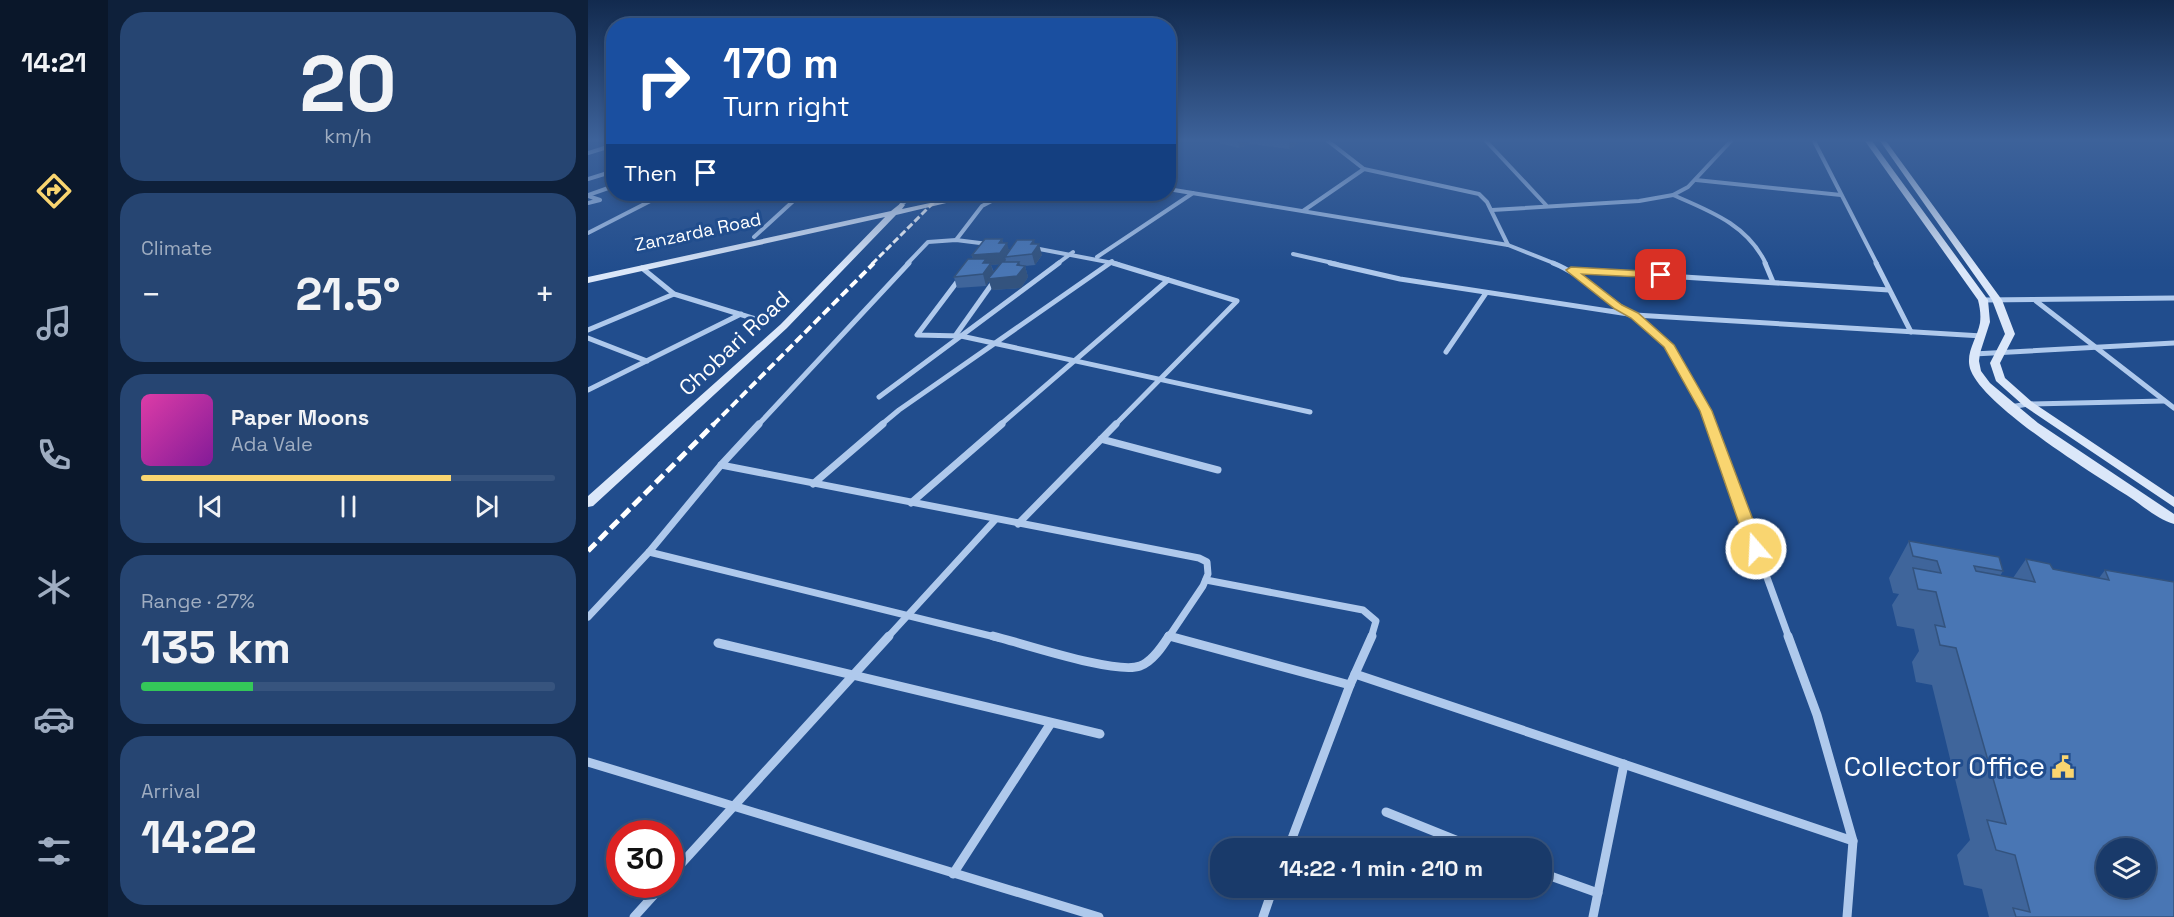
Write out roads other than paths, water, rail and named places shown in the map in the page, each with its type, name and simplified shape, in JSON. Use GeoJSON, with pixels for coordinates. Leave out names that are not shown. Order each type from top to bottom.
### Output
{"type":"FeatureCollection","features":[{"type":"Feature","properties":{"kind":"street"},"geometry":{"type":"LineString","coordinates":[[1302,212],[1343,184]]}},
{"type":"Feature","properties":{"kind":"street"},"geometry":{"type":"LineString","coordinates":[[1434,184],[1479,195],[1492,210],[1508,245]]}},
{"type":"Feature","properties":{"kind":"street"},"geometry":{"type":"LineString","coordinates":[[1526,184],[1546,205]]}},
{"type":"Feature","properties":{"kind":"street"},"geometry":{"type":"LineString","coordinates":[[1492,210],[1639,201],[1673,195],[1692,184]]}},
{"type":"Feature","properties":{"kind":"street"},"geometry":{"type":"LineString","coordinates":[[1733,184],[1841,195]]}},
{"type":"Feature","properties":{"kind":"street"},"geometry":{"type":"LineString","coordinates":[[1835,184],[1911,332]]}},
{"type":"Feature","properties":{"kind":"street"},"geometry":{"type":"LineString","coordinates":[[1899,184],[1983,300],[1987,314],[1982,336],[1973,354],[1976,371],[1982,382],[2009,407],[2174,520]]}},
{"type":"Feature","properties":{"kind":"street"},"geometry":{"type":"LineString","coordinates":[[1914,184],[1997,300],[2010,334],[1995,363],[2000,379],[2028,404],[2174,503]]}},
{"type":"Feature","properties":{"kind":"street"},"geometry":{"type":"LineString","coordinates":[[588,195],[606,189]]}},
{"type":"Feature","properties":{"kind":"street"},"geometry":{"type":"LineString","coordinates":[[1176,190],[1508,245],[1571,270],[1619,307],[1635,315],[1668,345],[1706,411],[1816,715],[1853,841],[1847,917]]}},
{"type":"Feature","properties":{"kind":"street"},"geometry":{"type":"LineString","coordinates":[[1097,257],[1194,192]]}},
{"type":"Feature","properties":{"kind":"street"},"geometry":{"type":"LineString","coordinates":[[588,195],[600,200],[588,203]]}},
{"type":"Feature","properties":{"kind":"street"},"geometry":{"type":"LineString","coordinates":[[1673,195],[1711,212],[1748,237],[1757,249],[1773,282]]}},
{"type":"Feature","properties":{"kind":"street"},"geometry":{"type":"LineString","coordinates":[[588,233],[650,201]]}},
{"type":"Feature","properties":{"kind":"street"},"geometry":{"type":"LineString","coordinates":[[754,237],[793,201]]}},
{"type":"Feature","properties":{"kind":"street"},"geometry":{"type":"LineString","coordinates":[[901,205],[905,201]]}},
{"type":"Feature","properties":{"kind":"street","name":"Zanzarda Road"},"geometry":{"type":"LineString","coordinates":[[588,273],[921,201]]}},
{"type":"Feature","properties":{"kind":"street"},"geometry":{"type":"LineString","coordinates":[[588,280],[948,201]]}},
{"type":"Feature","properties":{"kind":"street"},"geometry":{"type":"LineString","coordinates":[[956,240],[982,206],[992,201]]}},
{"type":"Feature","properties":{"kind":"street","name":"Chobari Road"},"geometry":{"type":"LineString","coordinates":[[588,503],[784,326],[901,205]]}},
{"type":"Feature","properties":{"kind":"street"},"geometry":{"type":"LineString","coordinates":[[588,616],[650,552],[721,465],[928,242],[956,240],[997,245]]}},
{"type":"Feature","properties":{"kind":"street"},"geometry":{"type":"LineString","coordinates":[[979,253],[986,244]]}},
{"type":"Feature","properties":{"kind":"street"},"geometry":{"type":"LineString","coordinates":[[1018,524],[1237,301],[1097,257],[1074,252],[1030,248]]}},
{"type":"Feature","properties":{"kind":"street"},"geometry":{"type":"LineString","coordinates":[[879,397],[958,336],[1074,252]]}},
{"type":"Feature","properties":{"kind":"street"},"geometry":{"type":"LineString","coordinates":[[1293,254],[1400,279],[1635,315],[1982,336]]}},
{"type":"Feature","properties":{"kind":"street"},"geometry":{"type":"LineString","coordinates":[[813,484],[899,410],[1112,261]]}},
{"type":"Feature","properties":{"kind":"street"},"geometry":{"type":"LineString","coordinates":[[642,268],[674,294],[762,321]]}},
{"type":"Feature","properties":{"kind":"street"},"geometry":{"type":"LineString","coordinates":[[1571,270],[1889,290]]}},
{"type":"Feature","properties":{"kind":"street"},"geometry":{"type":"LineString","coordinates":[[965,271],[917,335],[958,336],[1310,412]]}},
{"type":"Feature","properties":{"kind":"street"},"geometry":{"type":"LineString","coordinates":[[958,336],[999,273]]}},
{"type":"Feature","properties":{"kind":"street"},"geometry":{"type":"LineString","coordinates":[[911,503],[1168,280]]}},
{"type":"Feature","properties":{"kind":"street"},"geometry":{"type":"LineString","coordinates":[[1446,352],[1486,293]]}},
{"type":"Feature","properties":{"kind":"street"},"geometry":{"type":"LineString","coordinates":[[588,330],[674,294]]}},
{"type":"Feature","properties":{"kind":"street"},"geometry":{"type":"LineString","coordinates":[[1983,300],[2036,301],[2174,297]]}},
{"type":"Feature","properties":{"kind":"street"},"geometry":{"type":"LineString","coordinates":[[2036,301],[2174,408]]}},
{"type":"Feature","properties":{"kind":"street"},"geometry":{"type":"LineString","coordinates":[[588,390],[741,314]]}},
{"type":"Feature","properties":{"kind":"street"},"geometry":{"type":"LineString","coordinates":[[588,338],[647,361]]}},
{"type":"Feature","properties":{"kind":"street"},"geometry":{"type":"LineString","coordinates":[[1973,354],[2174,343]]}},
{"type":"Feature","properties":{"kind":"street"},"geometry":{"type":"LineString","coordinates":[[2009,407],[2028,404],[2165,401]]}},
{"type":"Feature","properties":{"kind":"street"},"geometry":{"type":"LineString","coordinates":[[1101,439],[1218,470]]}},
{"type":"Feature","properties":{"kind":"street"},"geometry":{"type":"LineString","coordinates":[[650,552],[908,614],[1072,657],[1124,667],[1139,666],[1151,657],[1206,580],[1210,569],[1208,562],[1199,558],[721,465]]}},
{"type":"Feature","properties":{"kind":"street"},"geometry":{"type":"LineString","coordinates":[[684,861],[995,520]]}},
{"type":"Feature","properties":{"kind":"street"},"geometry":{"type":"LineString","coordinates":[[1206,580],[1362,610],[1376,621],[1375,630],[1350,685],[1292,838]]}},
{"type":"Feature","properties":{"kind":"street"},"geometry":{"type":"LineString","coordinates":[[1168,636],[1350,685]]}},
{"type":"Feature","properties":{"kind":"street"},"geometry":{"type":"LineString","coordinates":[[718,643],[1100,734]]}},
{"type":"Feature","properties":{"kind":"street"},"geometry":{"type":"LineString","coordinates":[[1355,674],[1853,841]]}},
{"type":"Feature","properties":{"kind":"street"},"geometry":{"type":"LineString","coordinates":[[953,874],[1051,723]]}},
{"type":"Feature","properties":{"kind":"street"},"geometry":{"type":"LineString","coordinates":[[588,762],[733,808],[1099,917]]}},
{"type":"Feature","properties":{"kind":"street"},"geometry":{"type":"LineString","coordinates":[[1593,917],[1624,764]]}},
{"type":"Feature","properties":{"kind":"street"},"geometry":{"type":"LineString","coordinates":[[1386,812],[1451,838]]}},
{"type":"Feature","properties":{"kind":"street"},"geometry":{"type":"LineString","coordinates":[[1552,877],[1598,894]]}},
{"type":"Feature","properties":{"kind":"street"},"geometry":{"type":"LineString","coordinates":[[634,917],[651,898]]}},
{"type":"Feature","properties":{"kind":"street"},"geometry":{"type":"LineString","coordinates":[[1263,917],[1270,898]]}},
{"type":"Feature","properties":{"kind":"railway"},"geometry":{"type":"LineString","coordinates":[[872,264],[935,201]]}},
{"type":"Feature","properties":{"kind":"railway"},"geometry":{"type":"LineString","coordinates":[[713,425],[874,263]]}},
{"type":"Feature","properties":{"kind":"railway"},"geometry":{"type":"LineString","coordinates":[[588,551],[714,424]]}},
{"type":"Feature","properties":{"kind":"place","name":"Collector Office"},"geometry":{"type":"Point","coordinates":[2063,767]}}]}
